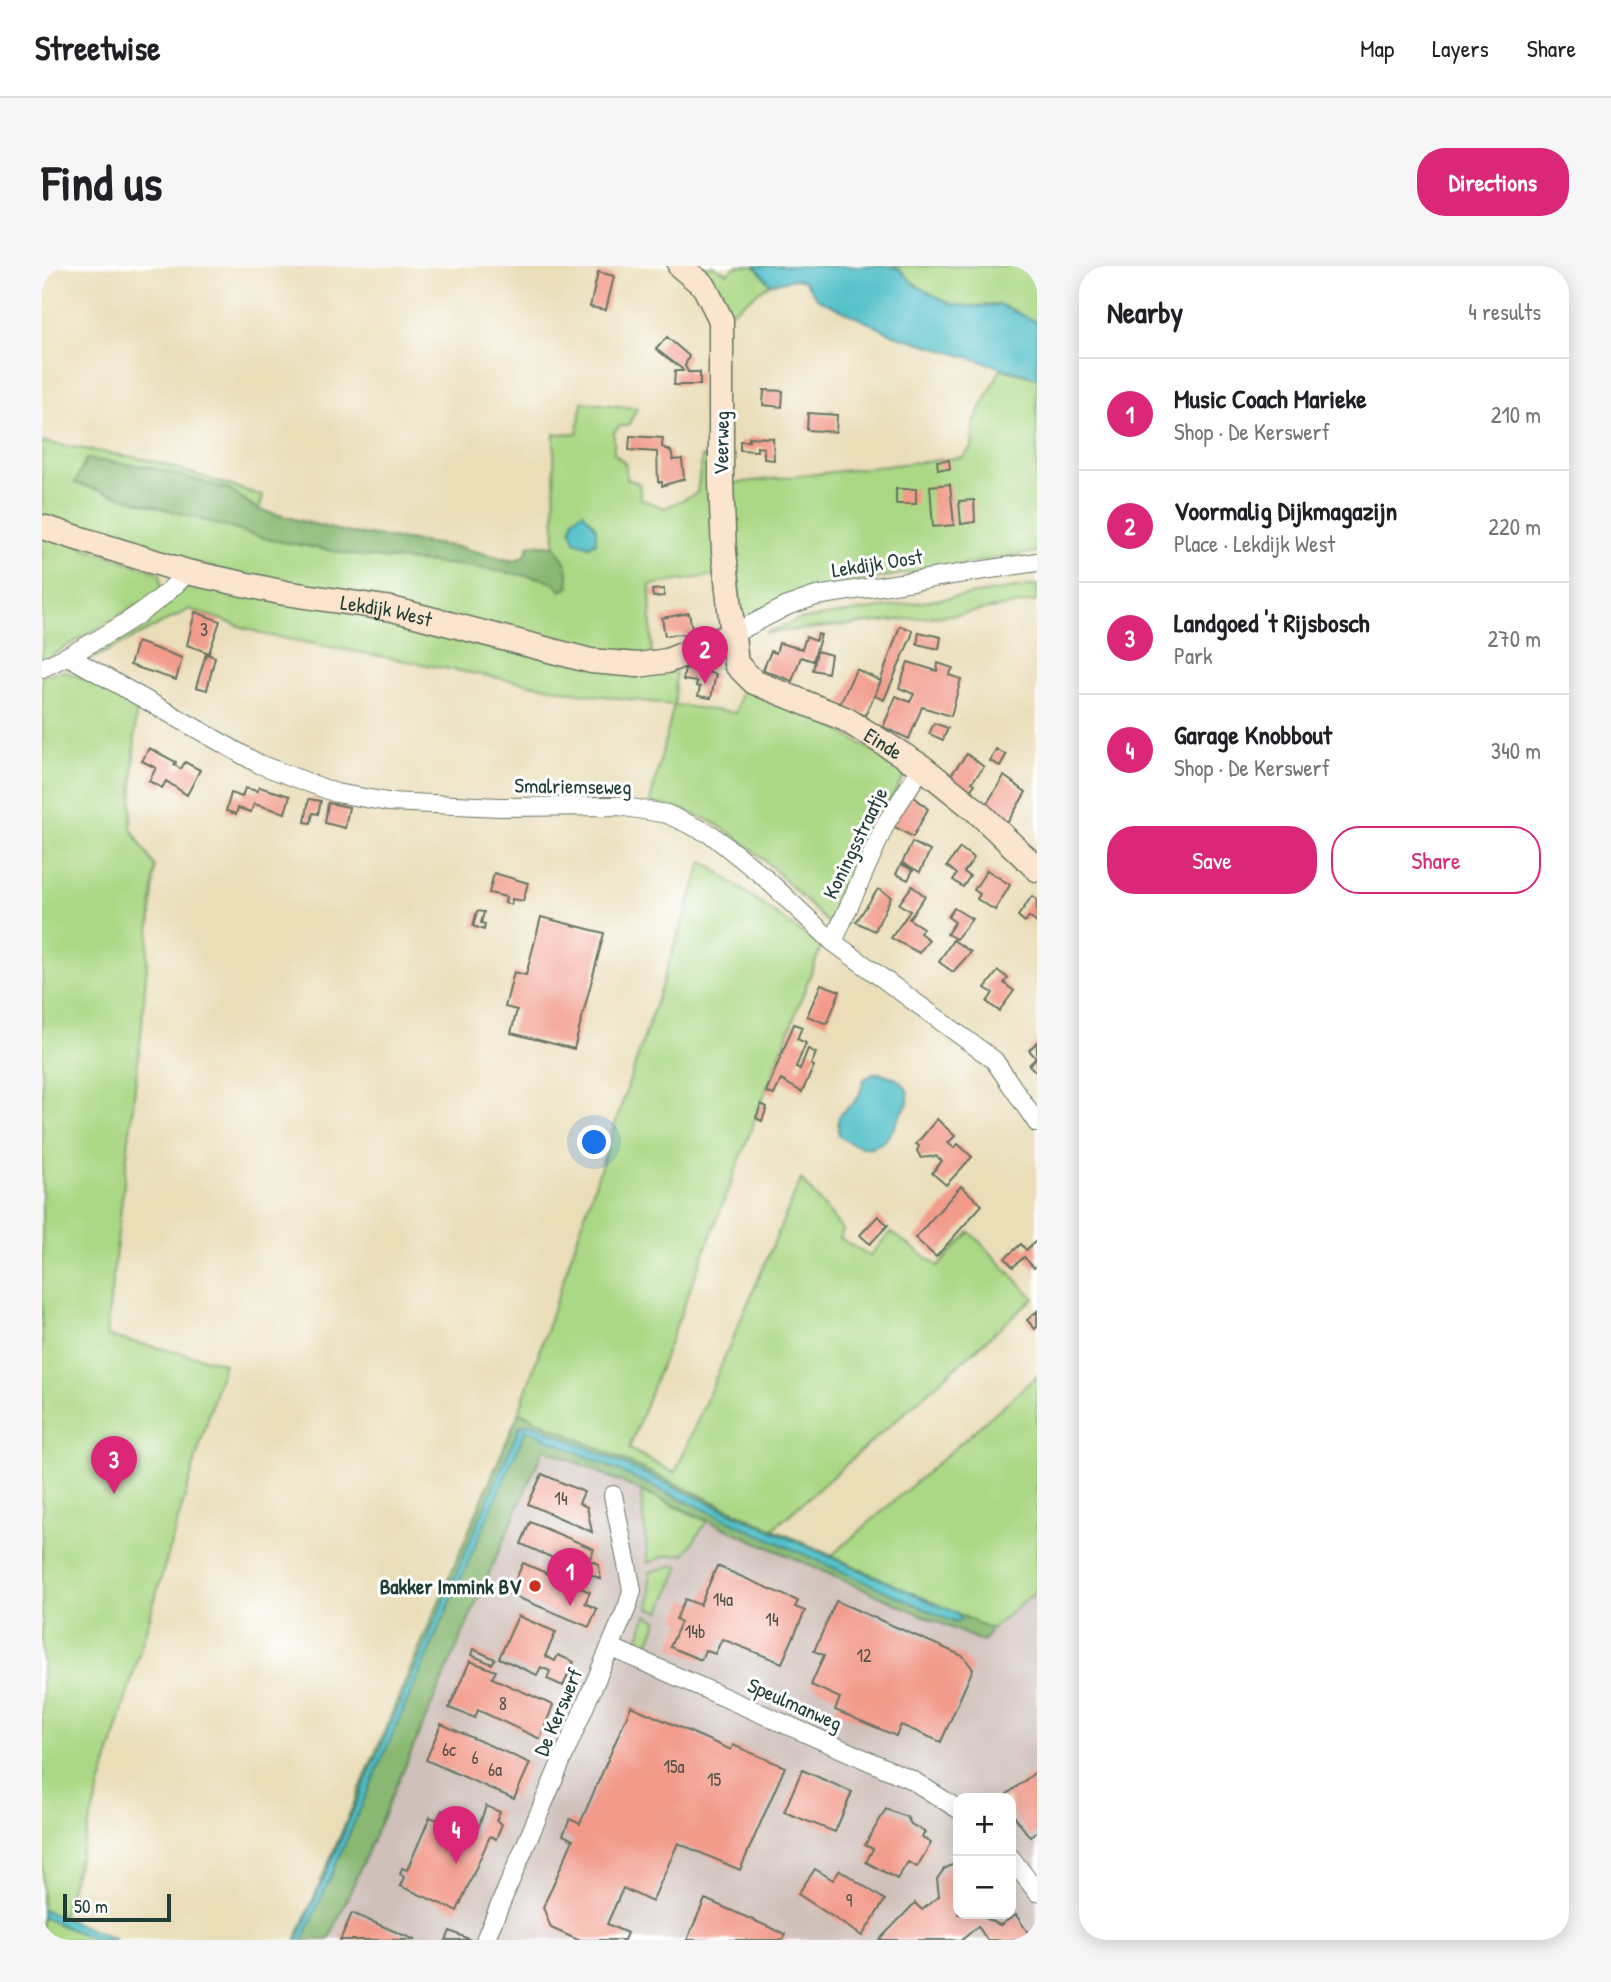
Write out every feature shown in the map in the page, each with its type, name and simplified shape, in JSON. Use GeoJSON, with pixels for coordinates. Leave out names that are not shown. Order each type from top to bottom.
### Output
{"type":"FeatureCollection","features":[{"type":"Feature","properties":{"kind":"street","name":"Veerweg"},"geometry":{"type":"LineString","coordinates":[[680,266],[704,286],[721,320],[721,483],[731,635]]}},
{"type":"Feature","properties":{"kind":"street","name":"Lekdijk West"},"geometry":{"type":"LineString","coordinates":[[42,527],[187,572],[285,593],[392,609],[591,661],[638,665],[667,661],[731,635]]}},
{"type":"Feature","properties":{"kind":"street","name":"Lekdijk Oost"},"geometry":{"type":"LineString","coordinates":[[731,635],[786,606],[816,596],[1037,562]]}},
{"type":"Feature","properties":{"kind":"street"},"geometry":{"type":"LineString","coordinates":[[42,667],[68,656],[171,592],[187,572]]}},
{"type":"Feature","properties":{"kind":"street","name":"Einde"},"geometry":{"type":"LineString","coordinates":[[731,635],[736,664],[754,682],[845,719],[922,767],[978,812],[1037,869]]}},
{"type":"Feature","properties":{"kind":"street","name":"Smalriemseweg"},"geometry":{"type":"LineString","coordinates":[[68,656],[259,764],[336,793],[388,802],[500,807],[619,806],[667,814],[712,835],[763,876],[833,942],[994,1060],[1037,1123]]}},
{"type":"Feature","properties":{"kind":"street","name":"Koningsstraatje"},"geometry":{"type":"LineString","coordinates":[[833,942],[886,823],[922,767]]}},
{"type":"Feature","properties":{"kind":"street","name":"De Kerswerf"},"geometry":{"type":"LineString","coordinates":[[491,1938],[632,1590],[613,1495]]}},
{"type":"Feature","properties":{"kind":"street","name":"Speulmanweg"},"geometry":{"type":"LineString","coordinates":[[611,1647],[912,1780],[953,1806]]}},
{"type":"Feature","properties":{"kind":"street"},"geometry":{"type":"LineString","coordinates":[[1016,1865],[1037,1892]]}},
{"type":"Feature","properties":{"kind":"shaded area"},"geometry":{"type":"Polygon","coordinates":[[[544,1448],[984,1642],[991,1629],[1037,1590],[1037,1940],[329,1940],[544,1448]]]}},
{"type":"Feature","properties":{"kind":"green space"},"geometry":{"type":"Polygon","coordinates":[[[687,266],[714,266],[727,273],[736,266],[755,266],[770,284],[725,316],[687,266]]]}},
{"type":"Feature","properties":{"kind":"green space"},"geometry":{"type":"Polygon","coordinates":[[[889,266],[1037,266],[1037,322],[1003,306],[966,306],[945,301],[928,293],[889,266]]]}},
{"type":"Feature","properties":{"kind":"green space"},"geometry":{"type":"Polygon","coordinates":[[[1001,369],[1037,378],[1037,552],[804,590],[747,617],[741,616],[728,484],[963,457],[972,447],[974,422],[1001,369]]]}},
{"type":"Feature","properties":{"kind":"green space"},"geometry":{"type":"Polygon","coordinates":[[[582,402],[637,408],[628,426],[620,426],[614,432],[614,453],[625,463],[627,479],[639,483],[641,499],[665,508],[697,493],[702,457],[711,457],[717,575],[650,585],[652,658],[626,657],[281,586],[42,521],[42,442],[150,460],[263,496],[259,510],[344,532],[458,547],[513,561],[525,556],[530,544],[555,546],[554,434],[577,433],[582,402]]]}},
{"type":"Feature","properties":{"kind":"green space"},"geometry":{"type":"Polygon","coordinates":[[[86,459],[151,467],[228,489],[259,510],[344,532],[458,547],[513,561],[525,556],[530,544],[555,546],[567,565],[569,587],[561,591],[556,584],[540,578],[465,566],[361,556],[271,540],[75,483],[86,459]]]}},
{"type":"Feature","properties":{"kind":"green space"},"geometry":{"type":"Polygon","coordinates":[[[42,533],[160,573],[162,590],[42,661],[42,533]]]}},
{"type":"Feature","properties":{"kind":"green space"},"geometry":{"type":"Polygon","coordinates":[[[201,581],[386,616],[676,662],[675,705],[735,713],[743,685],[834,727],[907,772],[879,818],[828,923],[751,848],[734,835],[697,815],[650,802],[674,705],[579,693],[266,635],[190,609],[88,661],[85,656],[181,591],[201,581]]]}},
{"type":"Feature","properties":{"kind":"green space"},"geometry":{"type":"Polygon","coordinates":[[[1037,585],[1037,601],[961,614],[765,633],[798,620],[1037,585]]]}},
{"type":"Feature","properties":{"kind":"green space"},"geometry":{"type":"Polygon","coordinates":[[[63,671],[92,682],[136,709],[131,828],[155,867],[141,1036],[106,1336],[224,1363],[62,1917],[42,1910],[42,675],[63,671]]]}},
{"type":"Feature","properties":{"kind":"green space"},"geometry":{"type":"Polygon","coordinates":[[[703,861],[821,947],[629,1449],[675,1473],[801,1179],[843,1230],[840,1238],[869,1256],[891,1232],[938,1266],[970,1232],[1034,1298],[773,1529],[519,1412],[703,861]]]}},
{"type":"Feature","properties":{"kind":"green space"},"geometry":{"type":"Polygon","coordinates":[[[1037,1376],[1037,1591],[991,1629],[831,1556],[1037,1376]]]}},
{"type":"Feature","properties":{"kind":"green space"},"geometry":{"type":"Polygon","coordinates":[[[519,1412],[991,1629],[983,1642],[544,1448],[329,1940],[296,1940],[519,1412]]]}},
{"type":"Feature","properties":{"kind":"green space"},"geometry":{"type":"Polygon","coordinates":[[[641,1491],[707,1521],[685,1554],[665,1556],[648,1563],[641,1491]]]}},
{"type":"Feature","properties":{"kind":"green space"},"geometry":{"type":"Polygon","coordinates":[[[680,1566],[661,1611],[649,1608],[649,1572],[680,1566]]]}},
{"type":"Feature","properties":{"kind":"green space"},"geometry":{"type":"Polygon","coordinates":[[[646,1615],[658,1620],[645,1651],[639,1638],[646,1615]]]}},
{"type":"Feature","properties":{"kind":"green space"},"geometry":{"type":"Polygon","coordinates":[[[42,1917],[96,1940],[42,1940],[42,1917]]]}},
{"type":"Feature","properties":{"kind":"water"},"geometry":{"type":"Polygon","coordinates":[[[755,266],[889,266],[899,269],[916,286],[951,304],[971,307],[1000,305],[1037,322],[1037,378],[894,335],[818,299],[804,281],[795,279],[770,284],[755,266]]]}},
{"type":"Feature","properties":{"kind":"water"},"geometry":{"type":"Polygon","coordinates":[[[583,512],[596,527],[596,542],[589,546],[575,541],[571,530],[574,518],[583,512]]]}},
{"type":"Feature","properties":{"kind":"water"},"geometry":{"type":"Polygon","coordinates":[[[875,1073],[899,1080],[906,1089],[908,1102],[894,1128],[882,1142],[875,1146],[859,1146],[839,1136],[838,1119],[858,1097],[863,1080],[875,1073]]]}},
{"type":"Feature","properties":{"kind":"water"},"geometry":{"type":"Polygon","coordinates":[[[531,1423],[956,1613],[961,1619],[956,1623],[526,1429],[303,1940],[297,1940],[520,1426],[531,1423]]]}},
{"type":"Feature","properties":{"kind":"water"},"geometry":{"type":"Polygon","coordinates":[[[42,1909],[116,1940],[96,1940],[42,1917],[42,1909]]]}},
{"type":"Feature","properties":{"kind":"building"},"geometry":{"type":"Polygon","coordinates":[[[598,272],[614,276],[606,310],[590,307],[598,272]]]}},
{"type":"Feature","properties":{"kind":"building"},"geometry":{"type":"Polygon","coordinates":[[[667,337],[689,356],[685,366],[688,372],[700,372],[700,385],[674,385],[675,371],[683,371],[682,369],[656,349],[667,337]]]}},
{"type":"Feature","properties":{"kind":"building"},"geometry":{"type":"Polygon","coordinates":[[[764,390],[783,391],[782,407],[763,405],[764,390]]]}},
{"type":"Feature","properties":{"kind":"building"},"geometry":{"type":"Polygon","coordinates":[[[808,413],[837,415],[836,432],[807,430],[808,413]]]}},
{"type":"Feature","properties":{"kind":"building"},"geometry":{"type":"Polygon","coordinates":[[[630,436],[663,438],[662,447],[671,451],[673,460],[682,459],[684,479],[662,486],[662,482],[658,482],[657,452],[629,450],[630,436]]]}},
{"type":"Feature","properties":{"kind":"building"},"geometry":{"type":"Polygon","coordinates":[[[749,437],[773,438],[774,460],[764,459],[764,448],[757,447],[757,451],[740,450],[740,441],[749,441],[749,437]]]}},
{"type":"Feature","properties":{"kind":"building"},"geometry":{"type":"Polygon","coordinates":[[[949,460],[950,469],[938,469],[937,461],[949,460]]]}},
{"type":"Feature","properties":{"kind":"building"},"geometry":{"type":"Polygon","coordinates":[[[950,484],[954,525],[933,527],[930,486],[950,484]]]}},
{"type":"Feature","properties":{"kind":"building"},"geometry":{"type":"Polygon","coordinates":[[[896,489],[916,489],[916,504],[896,504],[896,489]]]}},
{"type":"Feature","properties":{"kind":"building"},"geometry":{"type":"Polygon","coordinates":[[[974,500],[975,522],[961,524],[959,501],[974,500]]]}},
{"type":"Feature","properties":{"kind":"building"},"geometry":{"type":"Polygon","coordinates":[[[664,589],[664,596],[653,597],[652,590],[664,589]]]}},
{"type":"Feature","properties":{"kind":"building"},"geometry":{"type":"Polygon","coordinates":[[[195,612],[220,621],[209,653],[187,645],[195,612]]]}},
{"type":"Feature","properties":{"kind":"building"},"geometry":{"type":"Polygon","coordinates":[[[689,613],[693,634],[686,637],[681,634],[665,636],[662,618],[689,613]]]}},
{"type":"Feature","properties":{"kind":"building"},"geometry":{"type":"Polygon","coordinates":[[[900,626],[912,630],[912,635],[884,700],[875,696],[900,626]]]}},
{"type":"Feature","properties":{"kind":"building"},"geometry":{"type":"Polygon","coordinates":[[[919,632],[941,637],[939,649],[917,644],[919,632]]]}},
{"type":"Feature","properties":{"kind":"building"},"geometry":{"type":"Polygon","coordinates":[[[818,634],[821,635],[813,661],[801,657],[792,681],[763,670],[771,651],[776,653],[779,643],[802,649],[806,637],[816,641],[818,634]]]}},
{"type":"Feature","properties":{"kind":"building"},"geometry":{"type":"Polygon","coordinates":[[[137,642],[182,658],[176,680],[130,665],[137,642]]]}},
{"type":"Feature","properties":{"kind":"building"},"geometry":{"type":"Polygon","coordinates":[[[817,651],[831,655],[828,673],[813,670],[817,651]]]}},
{"type":"Feature","properties":{"kind":"building"},"geometry":{"type":"Polygon","coordinates":[[[206,654],[215,657],[207,690],[196,687],[206,654]]]}},
{"type":"Feature","properties":{"kind":"building"},"geometry":{"type":"Polygon","coordinates":[[[908,662],[937,671],[938,663],[953,668],[949,675],[961,679],[951,716],[922,707],[909,739],[883,727],[896,696],[910,702],[914,694],[899,688],[908,662]]]}},
{"type":"Feature","properties":{"kind":"building"},"geometry":{"type":"Polygon","coordinates":[[[685,668],[716,674],[711,698],[698,696],[700,687],[696,686],[697,682],[683,680],[685,668]]]}},
{"type":"Feature","properties":{"kind":"building"},"geometry":{"type":"Polygon","coordinates":[[[856,669],[881,681],[865,716],[840,704],[856,669]]]}},
{"type":"Feature","properties":{"kind":"building"},"geometry":{"type":"Polygon","coordinates":[[[934,723],[948,728],[943,740],[929,734],[934,723]]]}},
{"type":"Feature","properties":{"kind":"building"},"geometry":{"type":"Polygon","coordinates":[[[149,748],[176,762],[174,765],[181,769],[185,762],[200,770],[187,795],[166,781],[162,788],[149,781],[156,768],[142,761],[149,748]]]}},
{"type":"Feature","properties":{"kind":"building"},"geometry":{"type":"Polygon","coordinates":[[[996,749],[1006,755],[1000,766],[990,761],[996,749]]]}},
{"type":"Feature","properties":{"kind":"building"},"geometry":{"type":"Polygon","coordinates":[[[967,754],[984,767],[972,782],[975,784],[969,792],[949,777],[967,754]]]}},
{"type":"Feature","properties":{"kind":"building"},"geometry":{"type":"Polygon","coordinates":[[[1004,776],[1026,792],[1006,825],[984,808],[1004,776]]]}},
{"type":"Feature","properties":{"kind":"building"},"geometry":{"type":"Polygon","coordinates":[[[259,787],[290,796],[285,813],[254,804],[251,812],[238,808],[236,814],[226,811],[231,793],[242,797],[245,788],[257,791],[259,787]]]}},
{"type":"Feature","properties":{"kind":"building"},"geometry":{"type":"Polygon","coordinates":[[[912,795],[928,809],[913,837],[891,825],[912,795]]]}},
{"type":"Feature","properties":{"kind":"building"},"geometry":{"type":"Polygon","coordinates":[[[309,799],[321,801],[318,814],[313,813],[311,823],[305,822],[309,799]]]}},
{"type":"Feature","properties":{"kind":"building"},"geometry":{"type":"Polygon","coordinates":[[[328,803],[349,807],[345,828],[325,823],[328,803]]]}},
{"type":"Feature","properties":{"kind":"building"},"geometry":{"type":"Polygon","coordinates":[[[912,842],[930,851],[920,872],[902,863],[912,842]]]}},
{"type":"Feature","properties":{"kind":"building"},"geometry":{"type":"Polygon","coordinates":[[[960,848],[974,858],[964,872],[970,876],[963,887],[953,880],[957,874],[947,866],[960,848]]]}},
{"type":"Feature","properties":{"kind":"building"},"geometry":{"type":"Polygon","coordinates":[[[901,864],[913,870],[908,880],[896,874],[901,864]]]}},
{"type":"Feature","properties":{"kind":"building"},"geometry":{"type":"Polygon","coordinates":[[[987,870],[1010,885],[995,910],[977,899],[980,894],[974,890],[987,870]]]}},
{"type":"Feature","properties":{"kind":"building"},"geometry":{"type":"Polygon","coordinates":[[[494,873],[528,883],[523,901],[512,899],[511,905],[505,903],[506,897],[489,893],[494,873]]]}},
{"type":"Feature","properties":{"kind":"building"},"geometry":{"type":"Polygon","coordinates":[[[912,886],[925,896],[909,919],[923,928],[920,933],[929,940],[919,953],[891,938],[910,911],[899,904],[912,886]]]}},
{"type":"Feature","properties":{"kind":"building"},"geometry":{"type":"Polygon","coordinates":[[[878,889],[891,897],[875,931],[856,922],[878,889]]]}},
{"type":"Feature","properties":{"kind":"building"},"geometry":{"type":"Polygon","coordinates":[[[1032,896],[1037,900],[1037,923],[1029,917],[1025,922],[1018,916],[1032,896]]]}},
{"type":"Feature","properties":{"kind":"building"},"geometry":{"type":"Polygon","coordinates":[[[954,908],[972,919],[956,939],[947,934],[955,922],[948,917],[954,908]]]}},
{"type":"Feature","properties":{"kind":"building"},"geometry":{"type":"Polygon","coordinates":[[[477,911],[484,912],[481,923],[485,924],[484,930],[473,926],[477,911]]]}},
{"type":"Feature","properties":{"kind":"building"},"geometry":{"type":"Polygon","coordinates":[[[541,917],[604,933],[574,1049],[511,1033],[517,1010],[505,1007],[514,972],[526,975],[541,917]]]}},
{"type":"Feature","properties":{"kind":"building"},"geometry":{"type":"Polygon","coordinates":[[[953,940],[971,952],[953,972],[939,962],[953,940]]]}},
{"type":"Feature","properties":{"kind":"building"},"geometry":{"type":"Polygon","coordinates":[[[998,971],[1008,978],[1004,983],[1014,991],[999,1011],[987,1002],[993,993],[985,988],[998,971]]]}},
{"type":"Feature","properties":{"kind":"building"},"geometry":{"type":"Polygon","coordinates":[[[821,984],[840,991],[827,1024],[807,1016],[821,984]]]}},
{"type":"Feature","properties":{"kind":"building"},"geometry":{"type":"Polygon","coordinates":[[[794,1024],[802,1027],[797,1039],[806,1043],[796,1067],[800,1069],[808,1049],[816,1053],[811,1065],[814,1066],[802,1092],[781,1080],[774,1095],[766,1092],[794,1024]]]}},
{"type":"Feature","properties":{"kind":"building"},"geometry":{"type":"Polygon","coordinates":[[[1037,1042],[1037,1073],[1029,1065],[1036,1058],[1029,1050],[1037,1042]]]}},
{"type":"Feature","properties":{"kind":"building"},"geometry":{"type":"Polygon","coordinates":[[[761,1104],[767,1107],[762,1121],[756,1118],[761,1104]]]}},
{"type":"Feature","properties":{"kind":"building"},"geometry":{"type":"Polygon","coordinates":[[[937,1119],[955,1136],[948,1143],[954,1148],[958,1144],[972,1157],[946,1185],[932,1173],[942,1161],[936,1156],[921,1158],[917,1151],[919,1146],[916,1144],[937,1119]]]}},
{"type":"Feature","properties":{"kind":"building"},"geometry":{"type":"Polygon","coordinates":[[[961,1186],[982,1205],[936,1257],[915,1238],[961,1186]]]}},
{"type":"Feature","properties":{"kind":"building"},"geometry":{"type":"Polygon","coordinates":[[[878,1216],[888,1225],[870,1244],[860,1235],[878,1216]]]}},
{"type":"Feature","properties":{"kind":"building"},"geometry":{"type":"Polygon","coordinates":[[[1037,1240],[1037,1265],[1034,1268],[1024,1257],[1013,1267],[1005,1258],[1021,1244],[1026,1250],[1037,1240]]]}},
{"type":"Feature","properties":{"kind":"building"},"geometry":{"type":"Polygon","coordinates":[[[1037,1311],[1037,1327],[1035,1329],[1027,1320],[1037,1311]]]}},
{"type":"Feature","properties":{"kind":"building"},"geometry":{"type":"Polygon","coordinates":[[[542,1474],[584,1492],[579,1503],[587,1507],[592,1532],[528,1504],[542,1474]]]}},
{"type":"Feature","properties":{"kind":"building"},"geometry":{"type":"Polygon","coordinates":[[[530,1522],[594,1549],[589,1560],[598,1564],[601,1579],[521,1544],[530,1522]]]}},
{"type":"Feature","properties":{"kind":"building"},"geometry":{"type":"Polygon","coordinates":[[[523,1563],[590,1592],[585,1603],[597,1609],[589,1627],[509,1594],[523,1563]]]}},
{"type":"Feature","properties":{"kind":"building"},"geometry":{"type":"Polygon","coordinates":[[[717,1566],[798,1601],[795,1607],[805,1611],[782,1663],[722,1639],[715,1654],[705,1650],[701,1660],[670,1647],[681,1622],[676,1619],[685,1599],[700,1605],[717,1566]]]}},
{"type":"Feature","properties":{"kind":"building"},"geometry":{"type":"Polygon","coordinates":[[[836,1601],[963,1656],[973,1669],[941,1742],[901,1725],[896,1736],[835,1710],[840,1698],[811,1685],[824,1655],[814,1651],[836,1601]]]}},
{"type":"Feature","properties":{"kind":"building"},"geometry":{"type":"Polygon","coordinates":[[[518,1616],[556,1632],[545,1656],[555,1661],[558,1655],[574,1662],[563,1686],[547,1679],[550,1671],[541,1667],[537,1675],[499,1658],[518,1616]]]}},
{"type":"Feature","properties":{"kind":"building"},"geometry":{"type":"Polygon","coordinates":[[[473,1649],[495,1659],[492,1664],[471,1655],[473,1649]]]}},
{"type":"Feature","properties":{"kind":"building"},"geometry":{"type":"Polygon","coordinates":[[[470,1661],[496,1671],[492,1678],[553,1705],[540,1739],[478,1710],[475,1718],[449,1708],[470,1661]]]}},
{"type":"Feature","properties":{"kind":"building"},"geometry":{"type":"Polygon","coordinates":[[[631,1706],[731,1750],[733,1745],[785,1767],[740,1870],[678,1843],[652,1902],[623,1888],[607,1924],[627,1933],[624,1940],[578,1940],[551,1928],[543,1907],[573,1840],[563,1835],[570,1819],[580,1824],[631,1706]]]}},
{"type":"Feature","properties":{"kind":"building"},"geometry":{"type":"Polygon","coordinates":[[[441,1724],[530,1763],[514,1799],[426,1760],[441,1724]]]}},
{"type":"Feature","properties":{"kind":"building"},"geometry":{"type":"Polygon","coordinates":[[[802,1770],[852,1792],[835,1832],[784,1812],[802,1770]]]}},
{"type":"Feature","properties":{"kind":"building"},"geometry":{"type":"Polygon","coordinates":[[[1037,1771],[1037,1831],[1030,1837],[1016,1819],[1016,1793],[1008,1793],[1037,1771]]]}},
{"type":"Feature","properties":{"kind":"building"},"geometry":{"type":"Polygon","coordinates":[[[486,1806],[500,1812],[496,1821],[502,1824],[496,1839],[490,1836],[457,1911],[400,1886],[404,1877],[400,1874],[402,1868],[407,1870],[430,1817],[437,1820],[442,1810],[454,1816],[449,1826],[475,1837],[486,1806]]]}},
{"type":"Feature","properties":{"kind":"building"},"geometry":{"type":"Polygon","coordinates":[[[886,1809],[907,1817],[911,1824],[925,1832],[922,1837],[931,1843],[917,1867],[908,1862],[897,1879],[866,1862],[873,1849],[865,1845],[886,1809]]]}},
{"type":"Feature","properties":{"kind":"building"},"geometry":{"type":"Polygon","coordinates":[[[953,1864],[953,1919],[987,1919],[1000,1925],[1010,1919],[1016,1919],[1016,1915],[1033,1940],[987,1940],[978,1926],[962,1940],[879,1940],[915,1903],[922,1910],[939,1896],[937,1879],[944,1869],[953,1864]]]}},
{"type":"Feature","properties":{"kind":"building"},"geometry":{"type":"Polygon","coordinates":[[[815,1869],[833,1880],[840,1870],[885,1900],[862,1936],[798,1894],[815,1869]]]}},
{"type":"Feature","properties":{"kind":"building"},"geometry":{"type":"Polygon","coordinates":[[[705,1899],[785,1934],[783,1940],[687,1940],[705,1899]]]}},
{"type":"Feature","properties":{"kind":"building"},"geometry":{"type":"Polygon","coordinates":[[[352,1913],[368,1920],[415,1940],[340,1940],[352,1913]]]}},
{"type":"Feature","properties":{"kind":"building"},"geometry":{"type":"Polygon","coordinates":[[[450,1931],[471,1940],[446,1940],[450,1931]]]}},
{"type":"Feature","properties":{"kind":"place","name":"Voormalig Dijkmagazijn"},"geometry":{"type":"Point","coordinates":[705,684]}},
{"type":"Feature","properties":{"kind":"place","name":"Landgoed 't Rijsbosch"},"geometry":{"type":"Point","coordinates":[114,1494]}},
{"type":"Feature","properties":{"kind":"place","name":"Bakker Immink BV"},"geometry":{"type":"Point","coordinates":[535,1586]}},
{"type":"Feature","properties":{"kind":"place","name":"Music Coach Marieke"},"geometry":{"type":"Point","coordinates":[570,1606]}},
{"type":"Feature","properties":{"kind":"place","name":"Garage Knobbout"},"geometry":{"type":"Point","coordinates":[456,1864]}}]}
